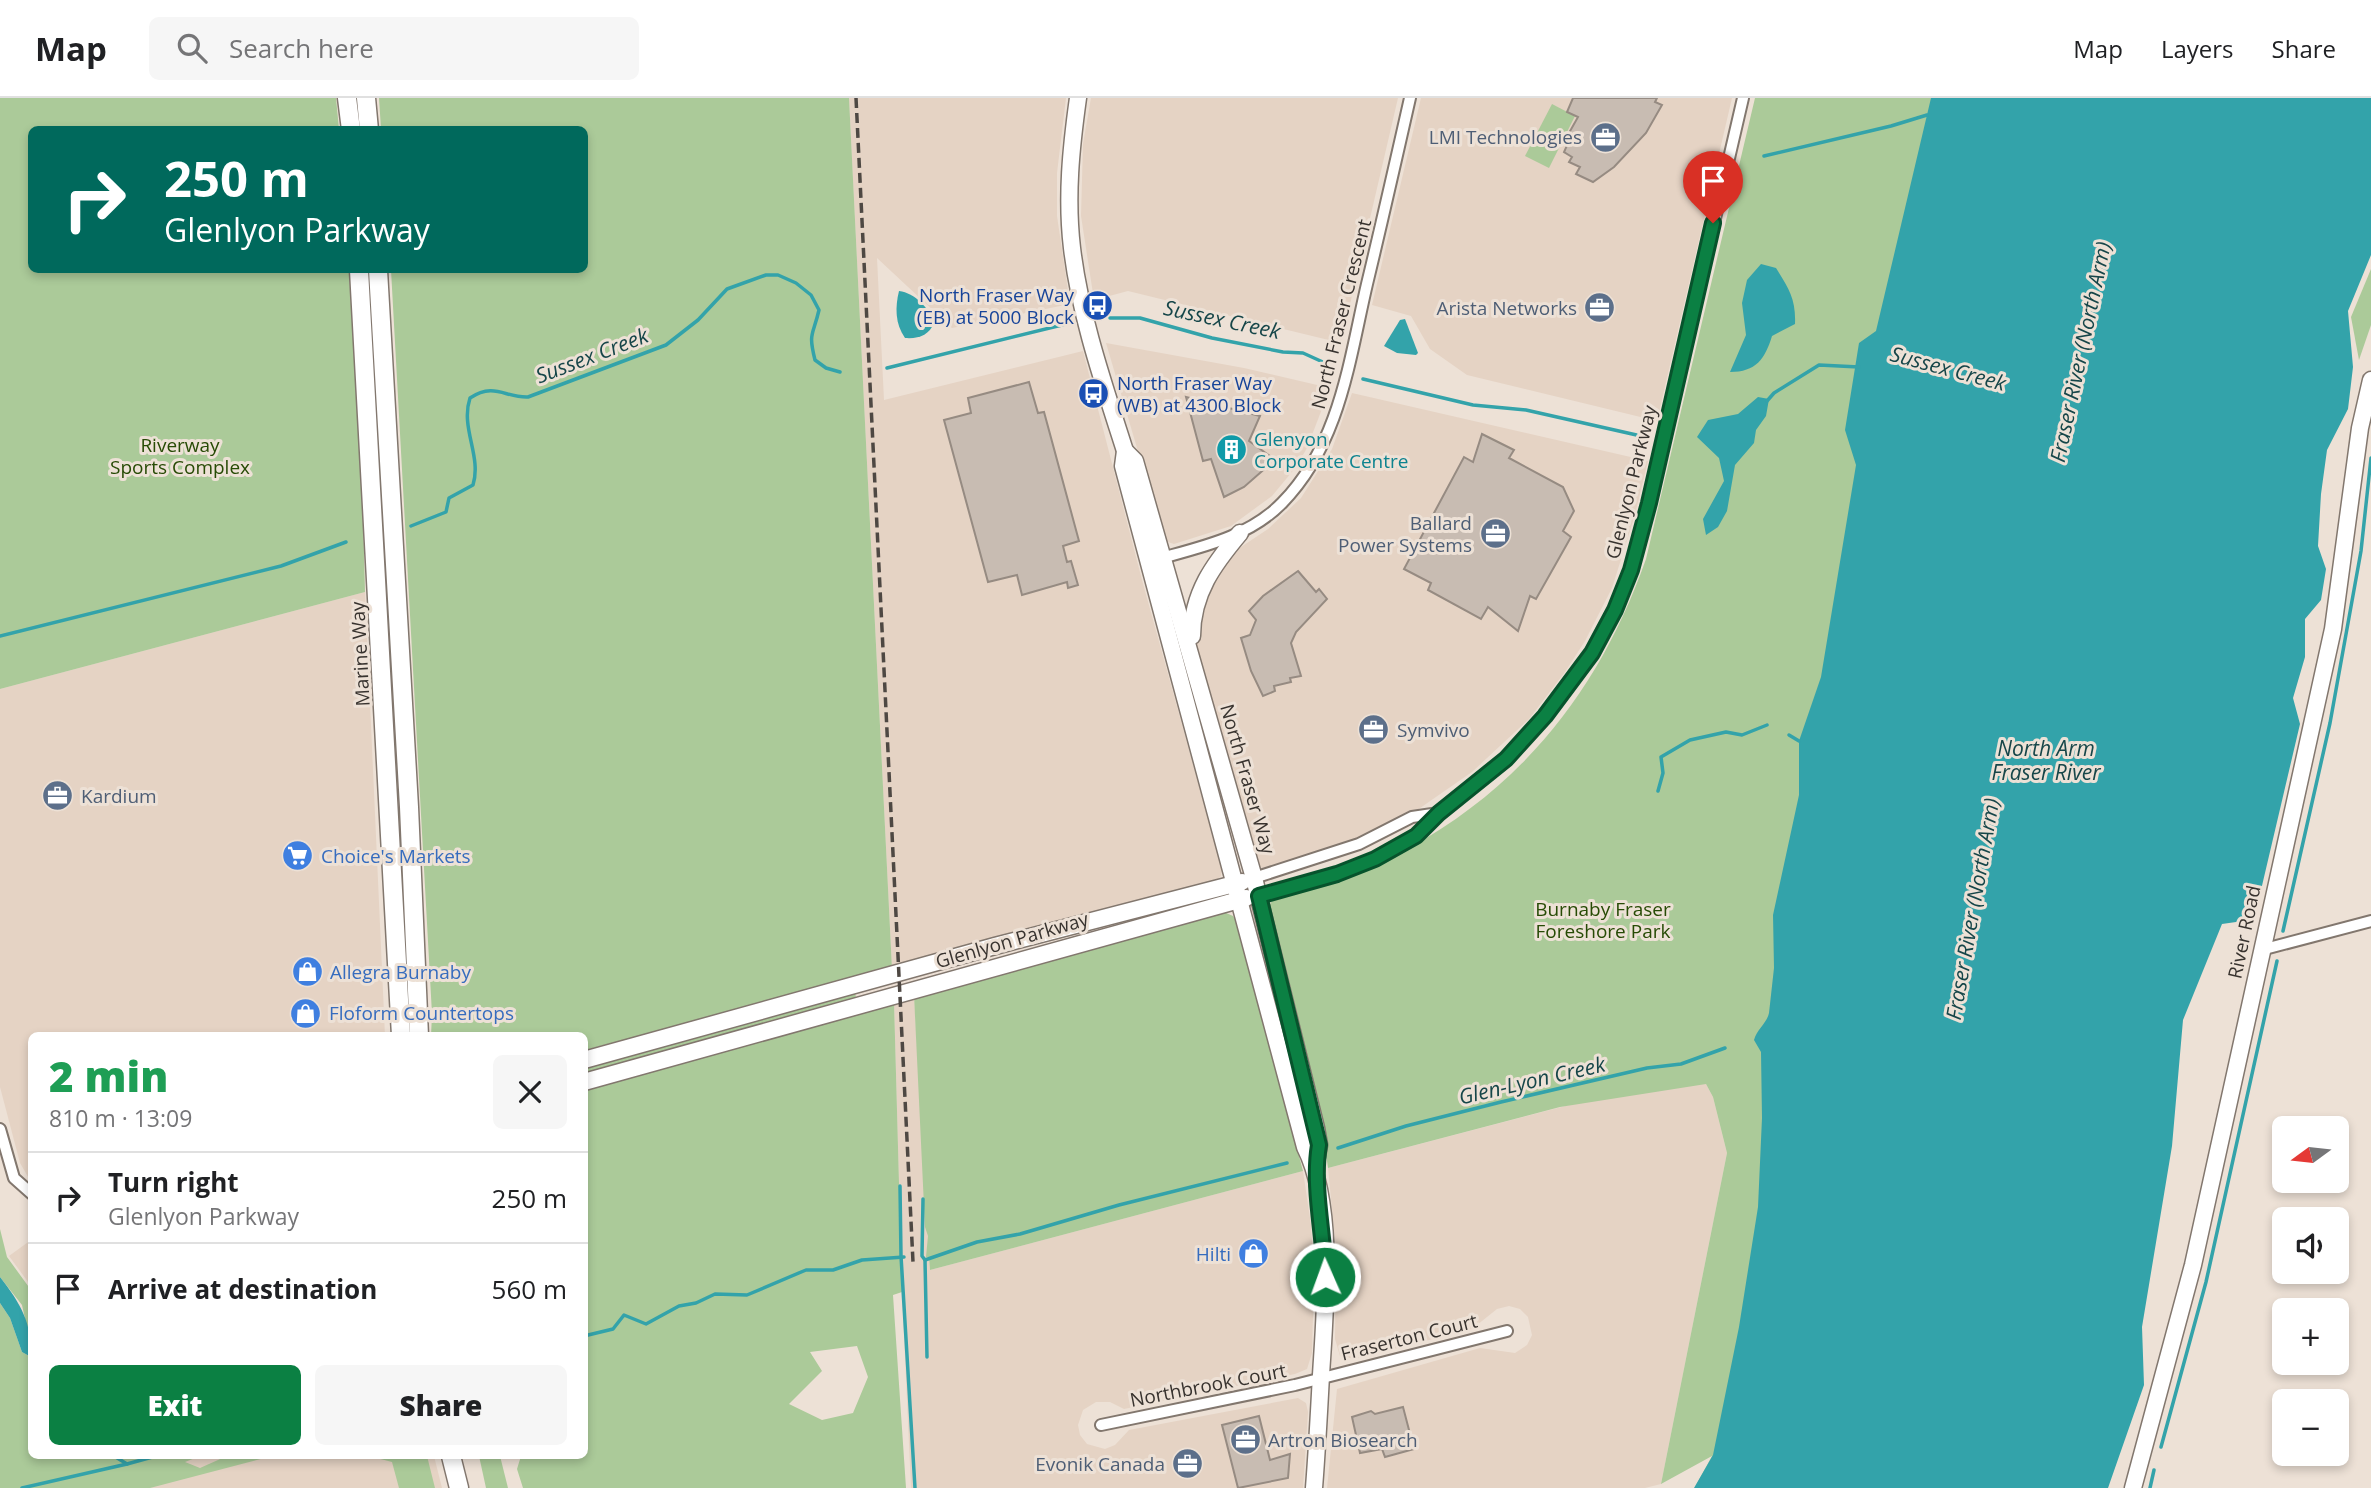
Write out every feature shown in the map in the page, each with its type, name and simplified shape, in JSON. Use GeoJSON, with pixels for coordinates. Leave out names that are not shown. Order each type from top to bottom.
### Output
{"type":"FeatureCollection","features":[{"type":"Feature","properties":{"kind":"main road"},"geometry":{"type":"LineString","coordinates":[[347,98],[350,126]]}},
{"type":"Feature","properties":{"kind":"main road"},"geometry":{"type":"LineString","coordinates":[[366,98],[369,126]]}},
{"type":"Feature","properties":{"kind":"main road","name":"Marine Way"},"geometry":{"type":"LineString","coordinates":[[359,273],[401,1032]]}},
{"type":"Feature","properties":{"kind":"main road","name":"Marine Way"},"geometry":{"type":"LineString","coordinates":[[378,273],[409,807],[419,1032]]}},
{"type":"Feature","properties":{"kind":"main road"},"geometry":{"type":"LineString","coordinates":[[452,1459],[459,1488]]}},
{"type":"Feature","properties":{"kind":"street","name":"North Fraser Way"},"geometry":{"type":"LineString","coordinates":[[1078,98],[1069,192],[1072,248],[1083,301],[1125,451],[1123,466],[1236,892],[1305,1147],[1315,1167]]}},
{"type":"Feature","properties":{"kind":"street","name":"North Fraser Crescent"},"geometry":{"type":"LineString","coordinates":[[1148,562],[1240,533],[1270,513],[1295,487],[1323,447],[1336,415],[1410,98]]}},
{"type":"Feature","properties":{"kind":"street","name":"Glenlyon Parkway"},"geometry":{"type":"LineString","coordinates":[[588,1059],[995,946],[1236,892],[1259,896],[1337,874],[1375,859],[1416,836],[1439,813],[1506,759],[1545,716],[1592,653],[1615,610],[1631,570],[1649,503],[1743,98]]}},
{"type":"Feature","properties":{"kind":"street","name":"River Road"},"geometry":{"type":"LineString","coordinates":[[2133,1488],[2193,1265],[2333,629],[2360,428],[2371,380]]}},
{"type":"Feature","properties":{"kind":"street","name":"North Fraser Way"},"geometry":{"type":"LineString","coordinates":[[1125,451],[1135,461],[1165,557],[1210,728],[1259,896],[1319,1145],[1315,1167],[1324,1258],[1325,1317],[1314,1488]]}},
{"type":"Feature","properties":{"kind":"street"},"geometry":{"type":"LineString","coordinates":[[1192,656],[1192,617],[1202,586],[1215,564],[1240,533]]}},
{"type":"Feature","properties":{"kind":"street","name":"Glenlyon Parkway"},"geometry":{"type":"LineString","coordinates":[[588,1081],[1236,892],[1254,878],[1359,844],[1412,817],[1439,813]]}},
{"type":"Feature","properties":{"kind":"street"},"geometry":{"type":"LineString","coordinates":[[2261,950],[2371,921]]}},
{"type":"Feature","properties":{"kind":"street"},"geometry":{"type":"LineString","coordinates":[[0,1129],[14,1178],[28,1190]]}},
{"type":"Feature","properties":{"kind":"street","name":"Fraserton Court"},"geometry":{"type":"LineString","coordinates":[[1321,1378],[1507,1331]]}},
{"type":"Feature","properties":{"kind":"street","name":"Northbrook Court"},"geometry":{"type":"LineString","coordinates":[[1101,1425],[1321,1378]]}},
{"type":"Feature","properties":{"kind":"shaded area"},"geometry":{"type":"Polygon","coordinates":[[[849,98],[1066,98],[1057,173],[1057,216],[1070,304],[952,328],[877,258],[884,400],[1083,351],[1142,580],[1222,869],[1221,876],[1215,882],[892,969],[849,98]]]}},
{"type":"Feature","properties":{"kind":"shaded area"},"geometry":{"type":"Polygon","coordinates":[[[1091,98],[1398,98],[1341,343],[1128,291],[1094,300],[1081,216],[1083,144],[1091,98]]]}},
{"type":"Feature","properties":{"kind":"shaded area"},"geometry":{"type":"Polygon","coordinates":[[[1421,98],[1732,98],[1657,421],[1467,375],[1430,349],[1411,316],[1372,305],[1421,98]]]}},
{"type":"Feature","properties":{"kind":"shaded area"},"geometry":{"type":"Polygon","coordinates":[[[1106,343],[1244,368],[1330,388],[1307,448],[1296,467],[1272,496],[1231,526],[1174,544],[1163,536],[1106,343]]]}},
{"type":"Feature","properties":{"kind":"shaded area"},"geometry":{"type":"Polygon","coordinates":[[[1352,393],[1648,461],[1635,515],[1612,588],[1585,641],[1529,719],[1472,772],[1410,815],[1348,844],[1262,868],[1258,866],[1196,648],[1195,636],[1207,587],[1235,551],[1268,529],[1301,498],[1332,449],[1352,393]]]}},
{"type":"Feature","properties":{"kind":"shaded area"},"geometry":{"type":"Polygon","coordinates":[[[365,592],[385,1032],[28,1032],[28,1177],[20,1163],[0,1087],[0,689],[365,592]]]}},
{"type":"Feature","properties":{"kind":"shaded area"},"geometry":{"type":"Polygon","coordinates":[[[914,995],[930,1270],[1303,1171],[1311,1225],[1314,1277],[1312,1353],[1307,1369],[1295,1374],[1124,1409],[1110,1402],[1096,1402],[1083,1410],[1078,1425],[1080,1435],[1087,1444],[1105,1449],[1115,1445],[1129,1430],[1298,1398],[1306,1403],[1308,1412],[1303,1488],[911,1488],[902,1292],[894,1001],[914,995]]]}},
{"type":"Feature","properties":{"kind":"shaded area"},"geometry":{"type":"Polygon","coordinates":[[[1699,1071],[1713,1097],[1727,1153],[1661,1484],[1645,1488],[1327,1488],[1337,1389],[1480,1348],[1515,1353],[1527,1345],[1532,1335],[1528,1317],[1520,1309],[1509,1306],[1497,1309],[1472,1329],[1355,1359],[1340,1356],[1335,1339],[1336,1250],[1328,1168],[1699,1071]]]}},
{"type":"Feature","properties":{"kind":"shaded area"},"geometry":{"type":"Polygon","coordinates":[[[28,1242],[28,1282],[9,1256],[28,1242]]]}},
{"type":"Feature","properties":{"kind":"shaded area"},"geometry":{"type":"Polygon","coordinates":[[[108,1459],[435,1459],[442,1488],[40,1488],[108,1459]]]}},
{"type":"Feature","properties":{"kind":"green space","name":"Riverway Sports Complex"},"geometry":{"type":"Polygon","coordinates":[[[0,98],[336,98],[339,126],[28,126],[28,273],[349,273],[365,592],[0,689],[0,98]]]}},
{"type":"Feature","properties":{"kind":"green space"},"geometry":{"type":"Polygon","coordinates":[[[379,98],[849,98],[892,969],[588,1049],[588,1032],[431,1032],[391,273],[588,273],[588,126],[381,126],[379,98]]]}},
{"type":"Feature","properties":{"kind":"green space","name":"Burnaby Fraser Foreshore Park"},"geometry":{"type":"Polygon","coordinates":[[[1755,98],[1964,98],[1926,272],[1857,359],[1856,371],[1878,370],[1783,1066],[1763,1387],[1695,1487],[1712,1456],[1661,1484],[1727,1153],[1713,1097],[1706,1084],[1560,1107],[1328,1168],[1322,1127],[1269,907],[1274,900],[1286,894],[1377,864],[1451,822],[1490,793],[1524,761],[1555,726],[1583,688],[1628,605],[1646,559],[1755,98]]]}},
{"type":"Feature","properties":{"kind":"green space"},"geometry":{"type":"Polygon","coordinates":[[[1552,104],[1575,116],[1549,168],[1525,156],[1552,104]]]}},
{"type":"Feature","properties":{"kind":"green space"},"geometry":{"type":"Polygon","coordinates":[[[2371,269],[2371,325],[2359,360],[2351,317],[2371,269]]]}},
{"type":"Feature","properties":{"kind":"green space"},"geometry":{"type":"Polygon","coordinates":[[[1224,912],[1233,916],[1237,923],[1303,1171],[930,1270],[929,1257],[926,1257],[928,1236],[925,1227],[914,995],[1224,912]]]}},
{"type":"Feature","properties":{"kind":"green space"},"geometry":{"type":"Polygon","coordinates":[[[855,991],[856,999],[588,1076],[588,1068],[855,991]]]}},
{"type":"Feature","properties":{"kind":"green space"},"geometry":{"type":"Polygon","coordinates":[[[894,1001],[902,1292],[893,1295],[906,1488],[523,1488],[517,1469],[520,1459],[588,1459],[588,1088],[894,1001]],[[857,1346],[810,1352],[822,1371],[789,1404],[822,1420],[853,1413],[868,1377],[857,1346]]]}},
{"type":"Feature","properties":{"kind":"green space"},"geometry":{"type":"Polygon","coordinates":[[[0,1229],[7,1257],[28,1286],[28,1329],[22,1305],[0,1277],[0,1229]]]}},
{"type":"Feature","properties":{"kind":"green space"},"geometry":{"type":"Polygon","coordinates":[[[0,1303],[10,1318],[22,1352],[28,1355],[28,1459],[192,1459],[185,1462],[200,1468],[220,1459],[261,1459],[150,1488],[0,1488],[0,1303]]]}},
{"type":"Feature","properties":{"kind":"green space"},"geometry":{"type":"Polygon","coordinates":[[[380,1459],[428,1459],[435,1488],[399,1488],[392,1462],[380,1459]]]}},
{"type":"Feature","properties":{"kind":"green space"},"geometry":{"type":"Polygon","coordinates":[[[480,1459],[501,1459],[508,1488],[486,1488],[480,1459]]]}},
{"type":"Feature","properties":{"kind":"water","name":"North Arm Fraser River"},"geometry":{"type":"Polygon","coordinates":[[[1931,98],[2371,98],[2371,255],[2348,311],[2353,367],[2348,409],[2327,450],[2318,546],[2326,569],[2321,600],[2305,619],[2305,657],[2293,698],[2300,724],[2257,907],[2243,921],[2222,924],[2183,1020],[2172,1146],[2142,1327],[2144,1385],[2108,1488],[1694,1488],[1713,1455],[1739,1327],[1758,1207],[1762,1118],[1761,1052],[1754,1040],[1769,1013],[1774,968],[1773,915],[1799,795],[1799,741],[1821,677],[1856,465],[1845,430],[1859,343],[1876,331],[1931,98]]]}},
{"type":"Feature","properties":{"kind":"water"},"geometry":{"type":"Polygon","coordinates":[[[1761,264],[1776,268],[1785,282],[1793,301],[1795,324],[1772,336],[1766,351],[1753,367],[1730,372],[1746,335],[1742,303],[1747,280],[1761,264]]]}},
{"type":"Feature","properties":{"kind":"water"},"geometry":{"type":"Polygon","coordinates":[[[899,291],[916,298],[932,317],[934,323],[923,335],[905,338],[902,333],[897,315],[899,291]]]}},
{"type":"Feature","properties":{"kind":"water"},"geometry":{"type":"Polygon","coordinates":[[[1405,319],[1418,353],[1416,355],[1397,353],[1384,346],[1400,320],[1405,319]]]}},
{"type":"Feature","properties":{"kind":"water"},"geometry":{"type":"Polygon","coordinates":[[[1758,397],[1769,399],[1766,416],[1756,430],[1754,443],[1735,465],[1727,511],[1718,527],[1706,535],[1703,519],[1724,481],[1719,458],[1697,437],[1708,420],[1738,414],[1758,397]]]}},
{"type":"Feature","properties":{"kind":"water"},"geometry":{"type":"Polygon","coordinates":[[[0,1277],[24,1314],[28,1327],[28,1355],[22,1352],[10,1318],[0,1303],[0,1277]]]}},
{"type":"Feature","properties":{"kind":"building","name":"LMI Technologies"},"geometry":{"type":"Polygon","coordinates":[[[1573,98],[1657,98],[1655,102],[1662,105],[1646,133],[1614,167],[1593,182],[1576,174],[1580,167],[1569,162],[1572,157],[1564,152],[1569,141],[1565,140],[1578,117],[1567,112],[1573,98]]]}},
{"type":"Feature","properties":{"kind":"building"},"geometry":{"type":"Polygon","coordinates":[[[1029,382],[1038,413],[1044,412],[1079,541],[1063,546],[1078,585],[1068,588],[1067,582],[1022,595],[1017,575],[988,582],[944,420],[971,413],[968,398],[1029,382]]]}},
{"type":"Feature","properties":{"kind":"building","name":"Glenyon Corporate Centre"},"geometry":{"type":"Polygon","coordinates":[[[1186,397],[1260,416],[1249,441],[1274,459],[1244,487],[1224,497],[1211,459],[1203,461],[1186,397]]]}},
{"type":"Feature","properties":{"kind":"building","name":"Ballard Power Systems"},"geometry":{"type":"Polygon","coordinates":[[[1482,434],[1514,450],[1509,458],[1563,487],[1574,511],[1563,531],[1571,537],[1536,599],[1530,596],[1518,631],[1488,607],[1481,619],[1428,590],[1431,583],[1404,569],[1464,457],[1473,462],[1482,434]]]}},
{"type":"Feature","properties":{"kind":"building"},"geometry":{"type":"Polygon","coordinates":[[[1298,571],[1316,592],[1319,589],[1327,599],[1296,632],[1291,643],[1301,676],[1290,678],[1291,682],[1274,686],[1275,691],[1263,696],[1251,671],[1241,638],[1250,635],[1256,620],[1249,611],[1263,596],[1298,571]]]}},
{"type":"Feature","properties":{"kind":"building"},"geometry":{"type":"Polygon","coordinates":[[[1403,1407],[1414,1449],[1385,1457],[1382,1449],[1360,1453],[1352,1417],[1371,1411],[1375,1414],[1403,1407]]]}},
{"type":"Feature","properties":{"kind":"building","name":"Artron Biosearch"},"geometry":{"type":"Polygon","coordinates":[[[1259,1416],[1270,1460],[1290,1454],[1288,1478],[1238,1488],[1222,1425],[1259,1416]]]}},
{"type":"Feature","properties":{"kind":"waterway"},"geometry":{"type":"LineString","coordinates":[[1764,156],[1927,115]]}},
{"type":"Feature","properties":{"kind":"waterway","name":"Sussex Creek"},"geometry":{"type":"LineString","coordinates":[[411,526],[446,512],[449,498],[473,485],[475,463],[468,420],[470,398],[486,391],[528,397],[666,345],[698,320],[727,289],[766,275],[778,275],[796,283],[811,295],[819,310],[812,339],[815,360],[826,368],[840,372]]}},
{"type":"Feature","properties":{"kind":"waterway","name":"Sussex Creek"},"geometry":{"type":"LineString","coordinates":[[1110,318],[1140,318],[1212,338],[1283,352],[1303,353],[1325,363]]}},
{"type":"Feature","properties":{"kind":"waterway","name":"Sussex Creek"},"geometry":{"type":"LineString","coordinates":[[887,368],[1066,324]]}},
{"type":"Feature","properties":{"kind":"waterway","name":"Sussex Creek"},"geometry":{"type":"LineString","coordinates":[[1767,401],[1774,393],[1819,365],[1859,367]]}},
{"type":"Feature","properties":{"kind":"waterway","name":"Sussex Creek"},"geometry":{"type":"LineString","coordinates":[[1363,379],[1473,405],[1526,410],[1641,436]]}},
{"type":"Feature","properties":{"kind":"waterway"},"geometry":{"type":"LineString","coordinates":[[2283,931],[2330,723],[2361,551],[2371,458]]}},
{"type":"Feature","properties":{"kind":"waterway","name":"Sussex Creek"},"geometry":{"type":"LineString","coordinates":[[0,636],[281,566],[346,542]]}},
{"type":"Feature","properties":{"kind":"waterway"},"geometry":{"type":"LineString","coordinates":[[1658,791],[1663,773],[1661,757],[1690,740],[1726,732],[1742,735],[1767,725]]}},
{"type":"Feature","properties":{"kind":"waterway"},"geometry":{"type":"LineString","coordinates":[[1789,735],[1799,741]]}},
{"type":"Feature","properties":{"kind":"waterway"},"geometry":{"type":"LineString","coordinates":[[2161,1447],[2206,1282],[2277,961]]}},
{"type":"Feature","properties":{"kind":"waterway","name":"Glen-Lyon Creek"},"geometry":{"type":"LineString","coordinates":[[1338,1148],[1406,1126],[1501,1102],[1647,1068],[1681,1064],[1725,1048]]}},
{"type":"Feature","properties":{"kind":"waterway","name":"Glen-Lyon Creek"},"geometry":{"type":"LineString","coordinates":[[923,1199],[922,1256],[925,1260],[977,1242],[1020,1234],[1119,1205],[1287,1163]]}},
{"type":"Feature","properties":{"kind":"waterway"},"geometry":{"type":"LineString","coordinates":[[900,1186],[901,1256],[915,1488]]}},
{"type":"Feature","properties":{"kind":"waterway","name":"Glen-Lyon Creek"},"geometry":{"type":"LineString","coordinates":[[588,1335],[613,1329],[624,1315],[646,1324],[679,1306],[696,1303],[715,1294],[747,1295],[806,1270],[833,1270],[862,1260],[904,1257]]}},
{"type":"Feature","properties":{"kind":"waterway"},"geometry":{"type":"LineString","coordinates":[[925,1260],[927,1357]]}},
{"type":"Feature","properties":{"kind":"waterway","name":"Glen-Lyon Creek"},"geometry":{"type":"LineString","coordinates":[[119,1459],[127,1464],[145,1459]]}},
{"type":"Feature","properties":{"kind":"waterway","name":"Glen-Lyon Creek"},"geometry":{"type":"LineString","coordinates":[[22,1488],[127,1464]]}},
{"type":"Feature","properties":{"kind":"waterway"},"geometry":{"type":"LineString","coordinates":[[2150,1488],[2154,1470]]}},
{"type":"Feature","properties":{"kind":"railway"},"geometry":{"type":"LineString","coordinates":[[856,98],[913,1262]]}},
{"type":"Feature","properties":{"kind":"place","name":"LMI Technologies"},"geometry":{"type":"Point","coordinates":[1605,137]}},
{"type":"Feature","properties":{"kind":"place","name":"North Fraser Way (EB) at 5000 Block"},"geometry":{"type":"Point","coordinates":[1097,306]}},
{"type":"Feature","properties":{"kind":"place","name":"Arista Networks"},"geometry":{"type":"Point","coordinates":[1600,308]}},
{"type":"Feature","properties":{"kind":"place","name":"North Fraser Way (WB) at 4300 Block"},"geometry":{"type":"Point","coordinates":[1094,394]}},
{"type":"Feature","properties":{"kind":"place","name":"Glenyon Corporate Centre"},"geometry":{"type":"Point","coordinates":[1231,450]}},
{"type":"Feature","properties":{"kind":"place","name":"Ballard Power Systems"},"geometry":{"type":"Point","coordinates":[1495,534]}},
{"type":"Feature","properties":{"kind":"place","name":"Symvivo"},"geometry":{"type":"Point","coordinates":[1374,730]}},
{"type":"Feature","properties":{"kind":"place","name":"Kardium"},"geometry":{"type":"Point","coordinates":[58,796]}},
{"type":"Feature","properties":{"kind":"place","name":"Choice's Markets"},"geometry":{"type":"Point","coordinates":[298,856]}},
{"type":"Feature","properties":{"kind":"place","name":"Allegra Burnaby"},"geometry":{"type":"Point","coordinates":[307,972]}},
{"type":"Feature","properties":{"kind":"place","name":"Floform Countertops"},"geometry":{"type":"Point","coordinates":[306,1013]}},
{"type":"Feature","properties":{"kind":"place","name":"Hilti"},"geometry":{"type":"Point","coordinates":[1254,1254]}},
{"type":"Feature","properties":{"kind":"place","name":"Artron Biosearch"},"geometry":{"type":"Point","coordinates":[1245,1440]}},
{"type":"Feature","properties":{"kind":"place","name":"Evonik Canada"},"geometry":{"type":"Point","coordinates":[1188,1464]}},
{"type":"Feature","properties":{"kind":"route"},"geometry":{"type":"LineString","coordinates":[[1325,1277],[1315,1167],[1319,1145],[1259,896],[1337,874],[1375,859],[1416,836],[1439,813],[1506,759],[1545,716],[1592,653],[1615,610],[1631,570],[1649,503],[1713,223]]}},
{"type":"Feature","properties":{"kind":"water label","name":"Fraser River (North Arm)"},"geometry":{"type":"Point","coordinates":[2081,352]}},
{"type":"Feature","properties":{"kind":"water label","name":"Fraser River (North Arm)"},"geometry":{"type":"Point","coordinates":[1973,909]}}]}
